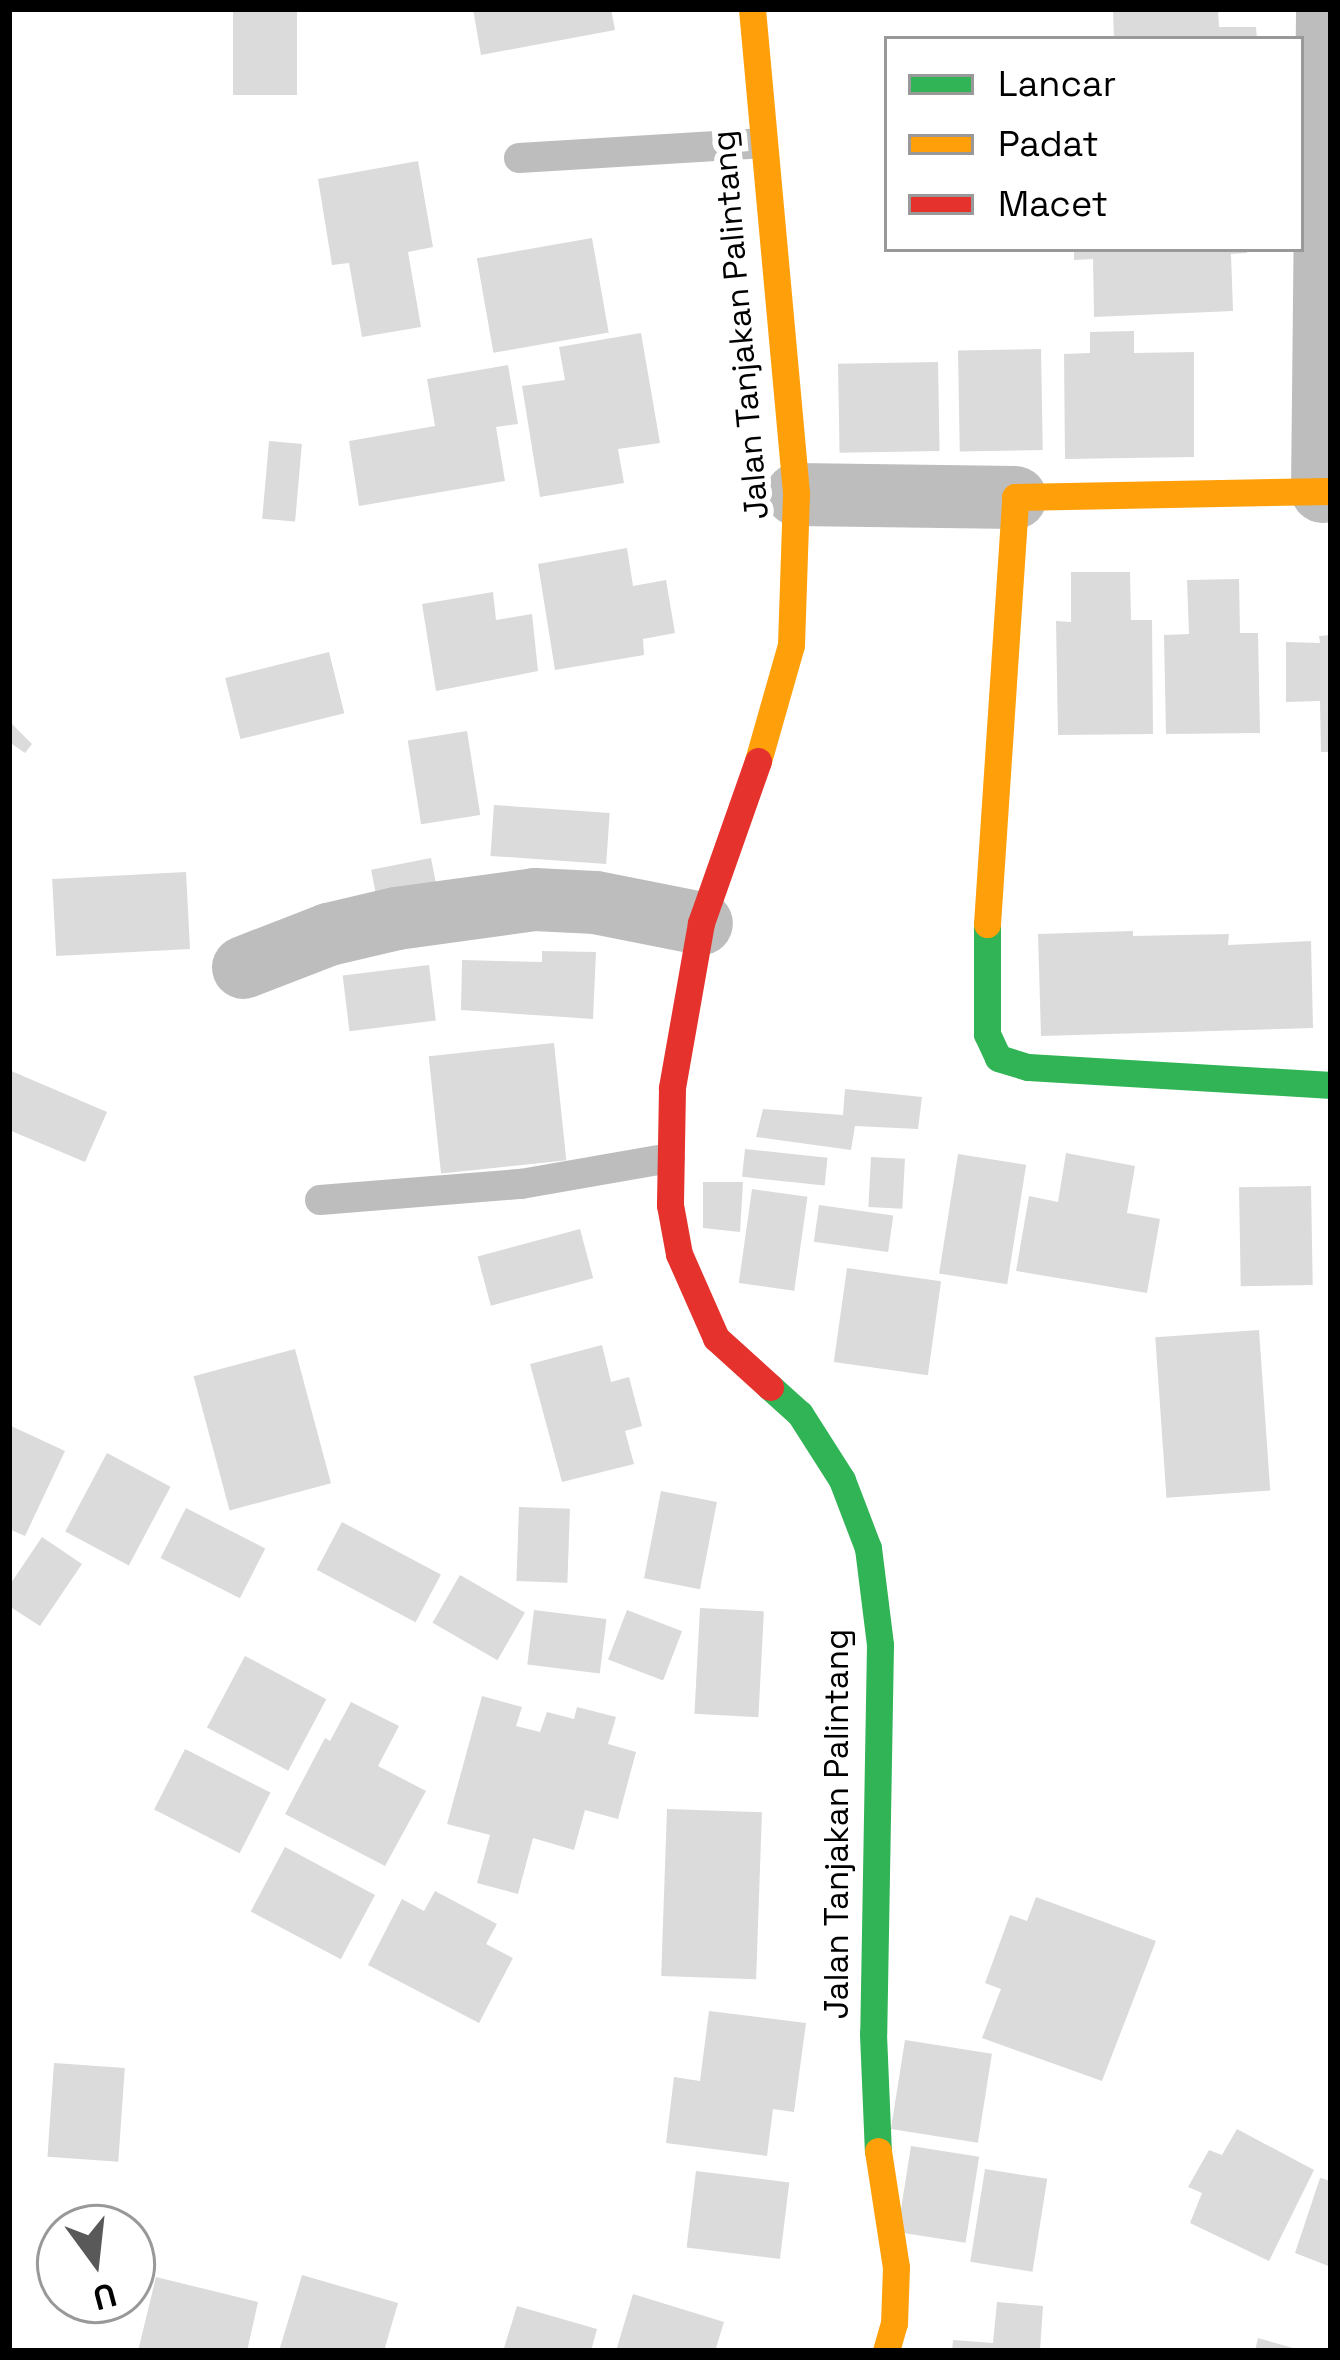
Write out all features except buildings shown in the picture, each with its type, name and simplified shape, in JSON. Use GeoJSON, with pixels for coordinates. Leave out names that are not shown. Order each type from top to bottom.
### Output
{"type":"FeatureCollection","features":[{"type":"Feature","properties":{"kind":"street","name":"Jalan Tanjakan Palintang"},"geometry":{"type":"LineString","coordinates":[[752,9],[796,494],[790,645],[765,740],[701,923],[672,1088],[670,1158],[679,1254],[694,1299],[716,1338],[800,1414],[842,1480],[868,1548],[880,1645],[872,2034],[879,2165],[896,2266],[894,2323],[886,2351]]}},
{"type":"Feature","properties":{"kind":"street"},"geometry":{"type":"LineString","coordinates":[[796,494],[1016,497],[1326,491],[1329,40]]}},
{"type":"Feature","properties":{"kind":"street"},"geometry":{"type":"LineString","coordinates":[[1016,497],[985,959],[987,1034],[998,1058],[1028,1067],[1331,1085]]}},
{"type":"Feature","properties":{"kind":"street"},"geometry":{"type":"LineString","coordinates":[[243,967],[328,934],[397,918],[534,899],[595,902],[701,923]]}},
{"type":"Feature","properties":{"kind":"lane"},"geometry":{"type":"LineString","coordinates":[[518,158],[761,143]]}},
{"type":"Feature","properties":{"kind":"lane"},"geometry":{"type":"LineString","coordinates":[[320,1200],[521,1184],[670,1158]]}},
{"type":"Feature","properties":{"kind":"traffic: fast"},"geometry":{"type":"LineString","coordinates":[[987,924],[987,1034],[998,1058],[1028,1067],[1331,1085]]}},
{"type":"Feature","properties":{"kind":"traffic: fast"},"geometry":{"type":"LineString","coordinates":[[770,1387],[800,1414],[842,1480],[868,1548],[880,1645],[873,2034],[878,2151]]}},
{"type":"Feature","properties":{"kind":"traffic: slow"},"geometry":{"type":"LineString","coordinates":[[752,9],[796,494],[791,645],[758,761]]}},
{"type":"Feature","properties":{"kind":"traffic: slow"},"geometry":{"type":"LineString","coordinates":[[987,924],[1015,497],[1331,491]]}},
{"type":"Feature","properties":{"kind":"traffic: slow"},"geometry":{"type":"LineString","coordinates":[[878,2151],[896,2267],[894,2323],[886,2351]]}},
{"type":"Feature","properties":{"kind":"traffic: jam"},"geometry":{"type":"LineString","coordinates":[[758,761],[701,923],[672,1088],[670,1205],[679,1254],[716,1338],[770,1387]]}}]}
